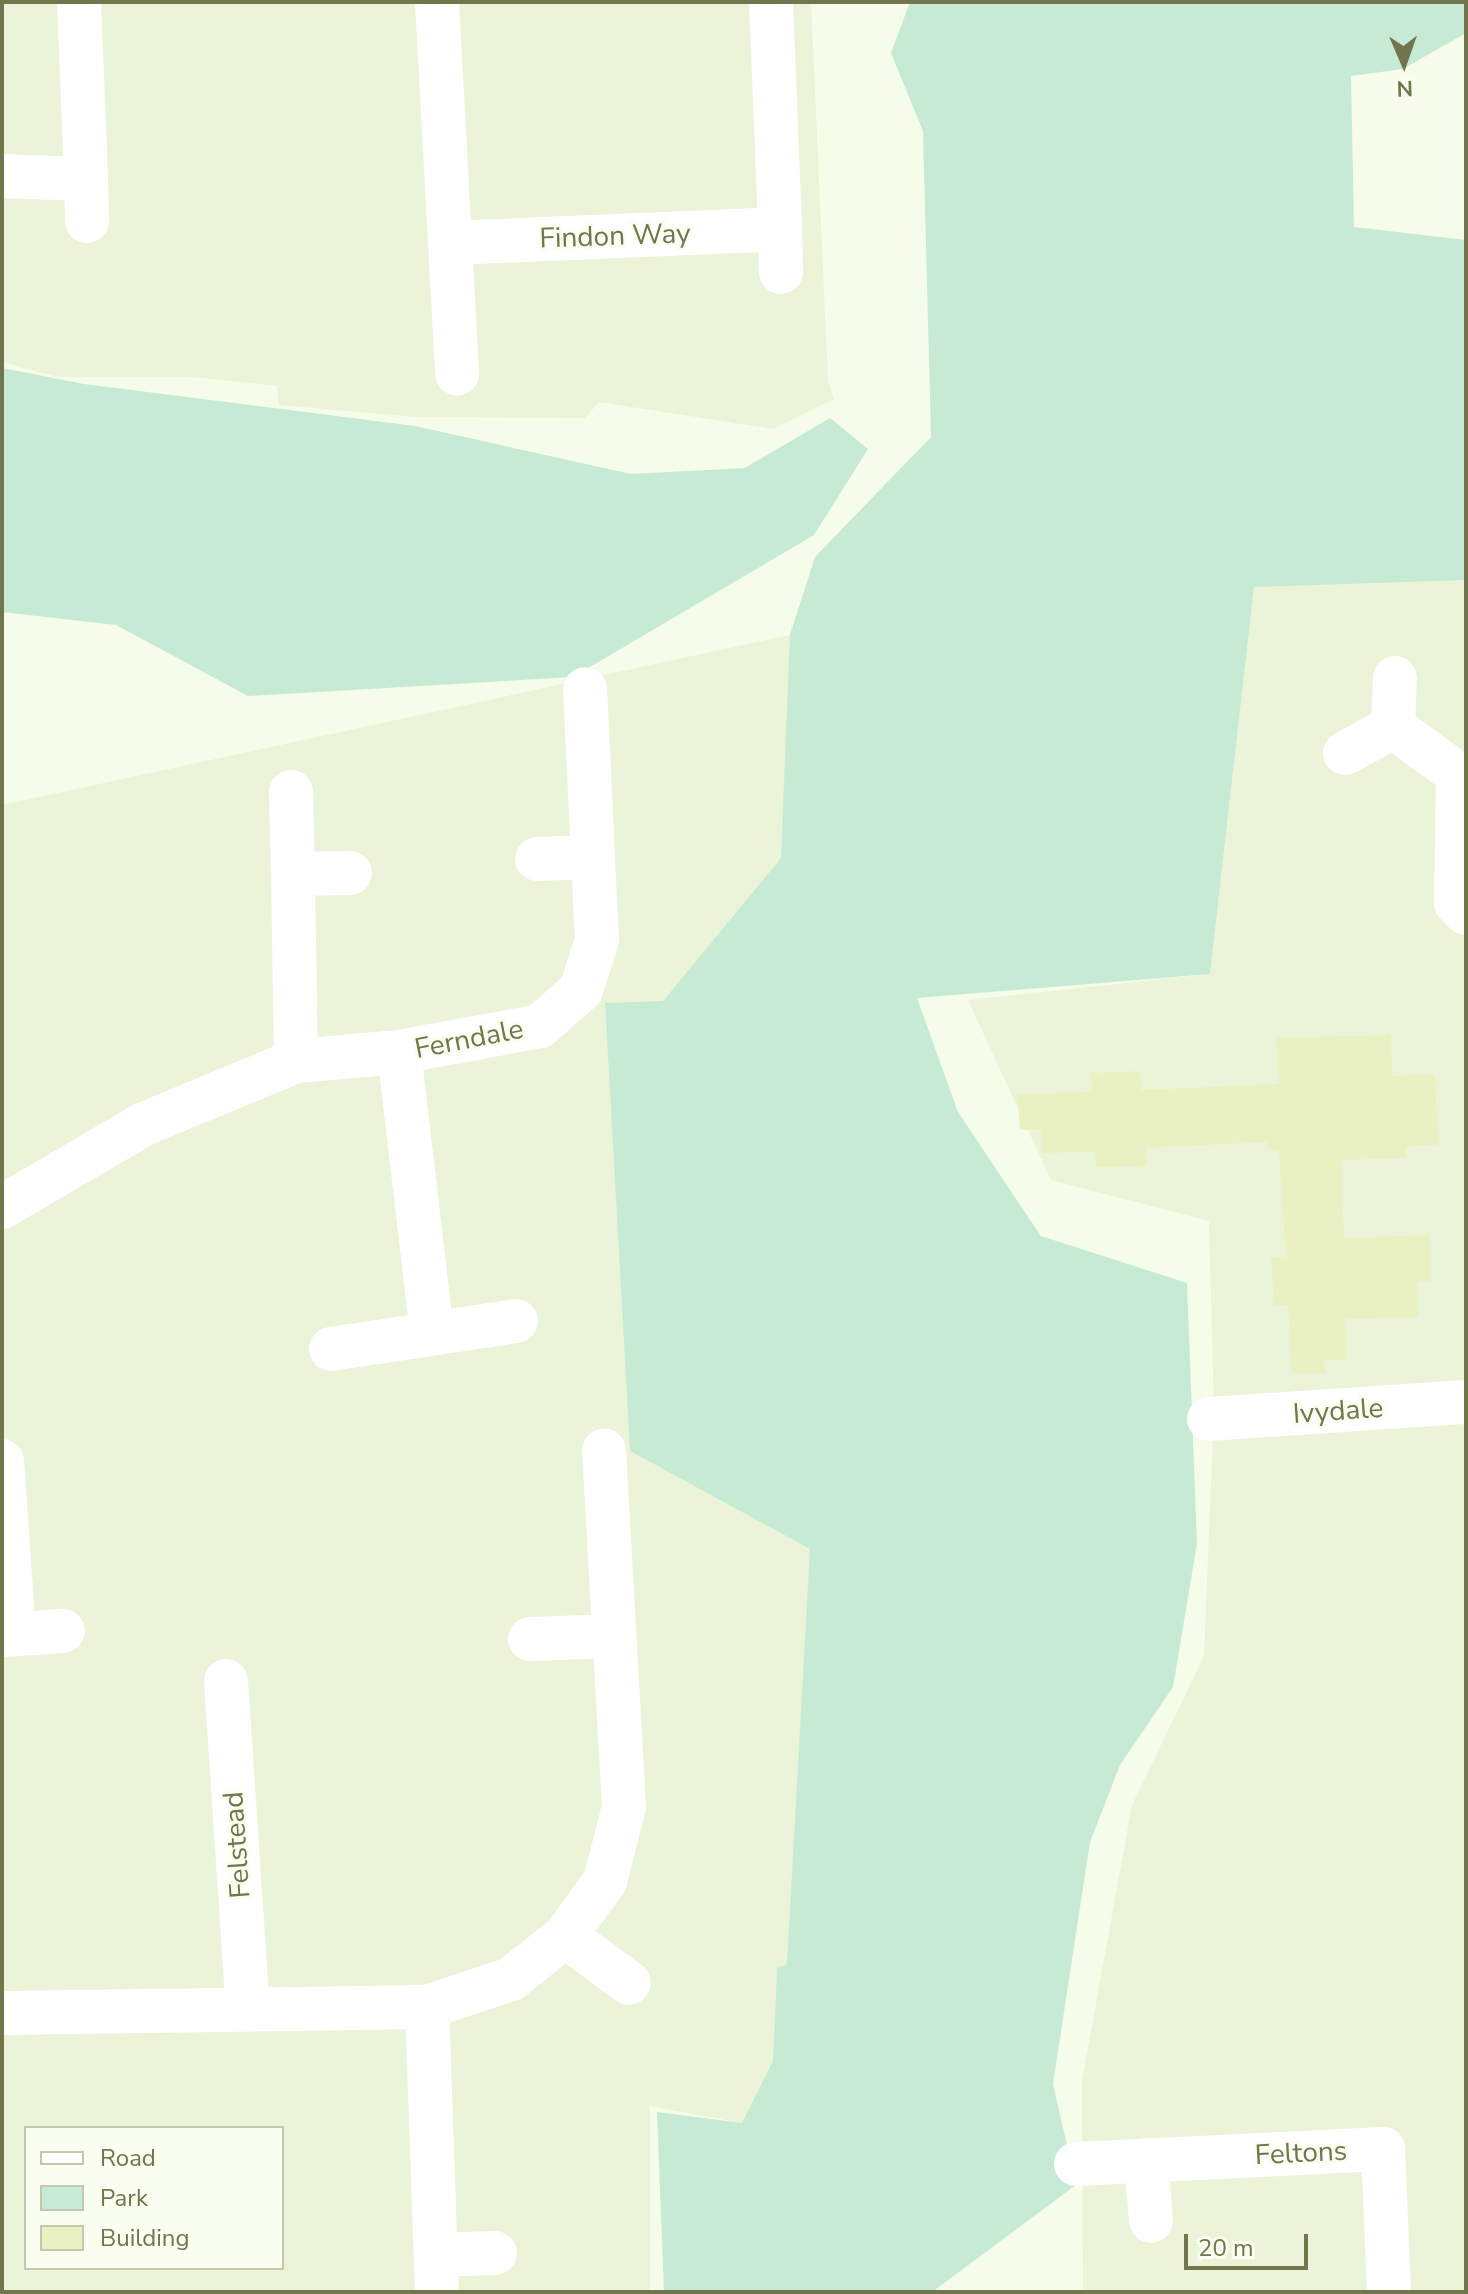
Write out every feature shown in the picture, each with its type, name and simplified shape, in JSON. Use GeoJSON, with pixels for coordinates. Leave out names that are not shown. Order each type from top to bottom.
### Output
{"type":"FeatureCollection","features":[{"type":"Feature","properties":{"kind":"street"},"geometry":{"type":"LineString","coordinates":[[2,176],[86,200],[79,2]]}},
{"type":"Feature","properties":{"kind":"street"},"geometry":{"type":"LineString","coordinates":[[437,2],[457,373]]}},
{"type":"Feature","properties":{"kind":"street"},"geometry":{"type":"LineString","coordinates":[[771,2],[781,272]]}},
{"type":"Feature","properties":{"kind":"street","name":"Findon Way"},"geometry":{"type":"LineString","coordinates":[[451,243],[780,229]]}},
{"type":"Feature","properties":{"kind":"street"},"geometry":{"type":"LineString","coordinates":[[1393,727],[1395,678]]}},
{"type":"Feature","properties":{"kind":"street","name":"Ferndale"},"geometry":{"type":"LineString","coordinates":[[2,1207],[144,1124],[296,1061],[399,1052],[540,1026],[581,990],[597,940],[585,689]]}},
{"type":"Feature","properties":{"kind":"street"},"geometry":{"type":"LineString","coordinates":[[1345,753],[1393,727]]}},
{"type":"Feature","properties":{"kind":"street"},"geometry":{"type":"LineString","coordinates":[[1393,727],[1458,774],[1456,903],[1466,913]]}},
{"type":"Feature","properties":{"kind":"street"},"geometry":{"type":"LineString","coordinates":[[291,792],[296,1061]]}},
{"type":"Feature","properties":{"kind":"street"},"geometry":{"type":"LineString","coordinates":[[537,859],[593,857]]}},
{"type":"Feature","properties":{"kind":"street"},"geometry":{"type":"LineString","coordinates":[[293,874],[350,873]]}},
{"type":"Feature","properties":{"kind":"street","name":"Ferndale"},"geometry":{"type":"LineString","coordinates":[[399,1052],[432,1333]]}},
{"type":"Feature","properties":{"kind":"street"},"geometry":{"type":"LineString","coordinates":[[331,1349],[516,1321]]}},
{"type":"Feature","properties":{"kind":"street","name":"Ivydale"},"geometry":{"type":"LineString","coordinates":[[1209,1419],[1466,1402]]}},
{"type":"Feature","properties":{"kind":"street"},"geometry":{"type":"LineString","coordinates":[[2,2013],[427,2007],[511,1979],[565,1936],[605,1881],[624,1807],[604,1451]]}},
{"type":"Feature","properties":{"kind":"street"},"geometry":{"type":"LineString","coordinates":[[2,1461],[8,1635],[63,1631]]}},
{"type":"Feature","properties":{"kind":"street"},"geometry":{"type":"LineString","coordinates":[[530,1639],[614,1636]]}},
{"type":"Feature","properties":{"kind":"street","name":"Felstead"},"geometry":{"type":"LineString","coordinates":[[226,1681],[248,2009]]}},
{"type":"Feature","properties":{"kind":"street"},"geometry":{"type":"LineString","coordinates":[[565,1936],[629,1983]]}},
{"type":"Feature","properties":{"kind":"street"},"geometry":{"type":"LineString","coordinates":[[427,2007],[437,2274],[495,2253]]}},
{"type":"Feature","properties":{"kind":"street","name":"Feltons"},"geometry":{"type":"LineString","coordinates":[[1076,2164],[1383,2149],[1389,2292]]}},
{"type":"Feature","properties":{"kind":"street"},"geometry":{"type":"LineString","coordinates":[[1146,2160],[1151,2221]]}},
{"type":"Feature","properties":{"kind":"shaded area"},"geometry":{"type":"Polygon","coordinates":[[[2,2],[811,2],[828,381],[834,399],[773,429],[599,402],[585,418],[417,417],[279,405],[277,386],[192,377],[58,377],[2,362],[2,2]]]}},
{"type":"Feature","properties":{"kind":"shaded area"},"geometry":{"type":"Polygon","coordinates":[[[1466,580],[1466,2292],[1083,2292],[1082,2081],[1132,1805],[1204,1656],[1214,1411],[1209,1221],[1051,1180],[968,1000],[1210,974],[1254,586],[1466,580]]]}},
{"type":"Feature","properties":{"kind":"shaded area"},"geometry":{"type":"Polygon","coordinates":[[[792,620],[781,858],[663,1001],[605,1003],[630,1451],[810,1549],[804,1767],[787,1964],[777,1968],[773,2061],[742,2123],[650,2106],[650,2292],[2,2292],[2,805],[790,635],[792,620]]]}},
{"type":"Feature","properties":{"kind":"green space"},"geometry":{"type":"Polygon","coordinates":[[[910,2],[1466,2],[1466,33],[1403,69],[1351,76],[1354,227],[1466,240],[1466,580],[1254,587],[1210,974],[917,998],[958,1112],[1041,1236],[1187,1283],[1197,1543],[1173,1687],[1120,1765],[1090,1842],[1053,2084],[1076,2185],[932,2292],[664,2292],[657,2112],[742,2123],[773,2061],[777,1968],[787,1964],[810,1549],[630,1451],[605,1003],[663,1001],[781,858],[790,635],[815,557],[931,437],[923,131],[891,53],[910,2]]]}},
{"type":"Feature","properties":{"kind":"green space"},"geometry":{"type":"Polygon","coordinates":[[[2,368],[84,384],[415,426],[631,474],[745,468],[830,418],[868,449],[814,535],[573,677],[248,696],[116,625],[2,612],[2,368]]]}},
{"type":"Feature","properties":{"kind":"building"},"geometry":{"type":"Polygon","coordinates":[[[1391,1035],[1392,1076],[1435,1074],[1438,1145],[1405,1146],[1406,1158],[1341,1160],[1344,1238],[1429,1235],[1431,1283],[1417,1282],[1418,1317],[1346,1319],[1347,1360],[1324,1360],[1325,1374],[1292,1374],[1288,1305],[1274,1306],[1271,1257],[1286,1257],[1279,1151],[1268,1150],[1267,1142],[1146,1148],[1147,1166],[1096,1167],[1095,1152],[1042,1153],[1041,1129],[1020,1130],[1017,1094],[1093,1092],[1091,1073],[1140,1071],[1141,1090],[1279,1084],[1276,1038],[1391,1035]]]}}]}
